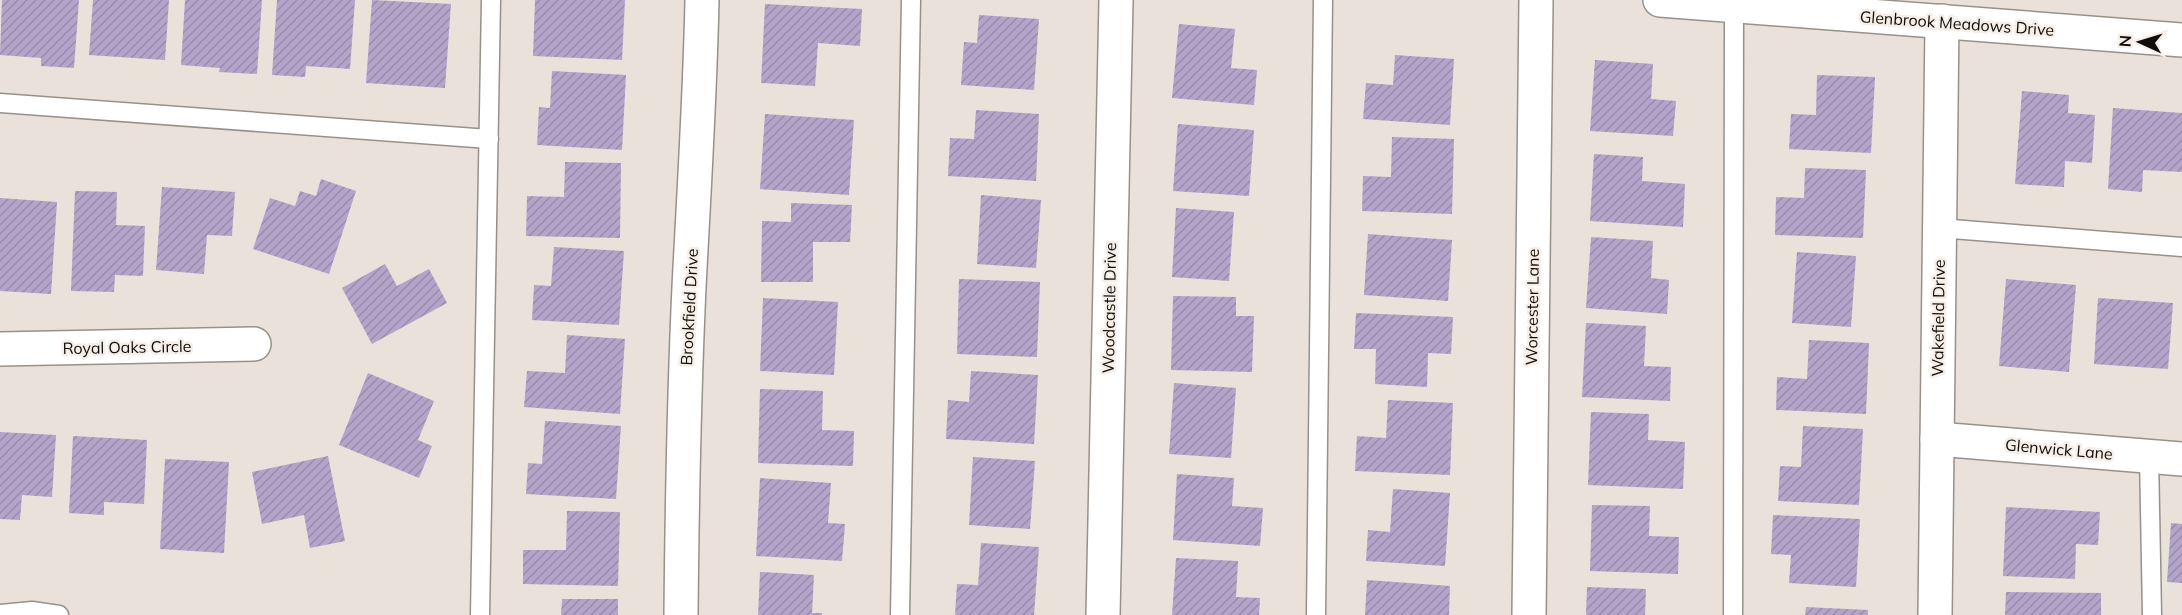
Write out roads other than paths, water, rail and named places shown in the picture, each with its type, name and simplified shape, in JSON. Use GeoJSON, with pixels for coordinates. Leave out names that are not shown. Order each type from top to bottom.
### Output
{"type":"FeatureCollection","features":[{"type":"Feature","properties":{"kind":"street","name":"Brookfield Drive"},"geometry":{"type":"LineString","coordinates":[[681,615],[689,286],[700,93],[702,0]]}},
{"type":"Feature","properties":{"kind":"street","name":"Woodcastle Drive"},"geometry":{"type":"LineString","coordinates":[[1103,615],[1116,0]]}},
{"type":"Feature","properties":{"kind":"street","name":"Worcester Lane"},"geometry":{"type":"LineString","coordinates":[[1529,615],[1536,0]]}},
{"type":"Feature","properties":{"kind":"street","name":"Glenbrook Meadows Drive"},"geometry":{"type":"LineString","coordinates":[[1660,0],[2182,40]]}},
{"type":"Feature","properties":{"kind":"street","name":"Wakefield Drive"},"geometry":{"type":"LineString","coordinates":[[1935,615],[1942,21]]}},
{"type":"Feature","properties":{"kind":"street","name":"Royal Oaks Circle"},"geometry":{"type":"LineString","coordinates":[[0,349],[254,344]]}},
{"type":"Feature","properties":{"kind":"street","name":"Glenwick Lane"},"geometry":{"type":"LineString","coordinates":[[1937,439],[2182,459]]}},
{"type":"Feature","properties":{"kind":"lane"},"geometry":{"type":"LineString","coordinates":[[480,615],[491,0]]}},
{"type":"Feature","properties":{"kind":"lane"},"geometry":{"type":"LineString","coordinates":[[900,615],[911,0]]}},
{"type":"Feature","properties":{"kind":"lane"},"geometry":{"type":"LineString","coordinates":[[1316,615],[1323,0]]}},
{"type":"Feature","properties":{"kind":"lane"},"geometry":{"type":"LineString","coordinates":[[1733,615],[1734,6]]}},
{"type":"Feature","properties":{"kind":"lane"},"geometry":{"type":"LineString","coordinates":[[0,103],[489,138]]}},
{"type":"Feature","properties":{"kind":"lane"},"geometry":{"type":"LineString","coordinates":[[1939,228],[2182,247]]}},
{"type":"Feature","properties":{"kind":"lane"},"geometry":{"type":"LineString","coordinates":[[2149,456],[2151,615]]}},
{"type":"Feature","properties":{"kind":"lane"},"geometry":{"type":"LineString","coordinates":[[0,614],[32,610],[59,615]]}}]}
